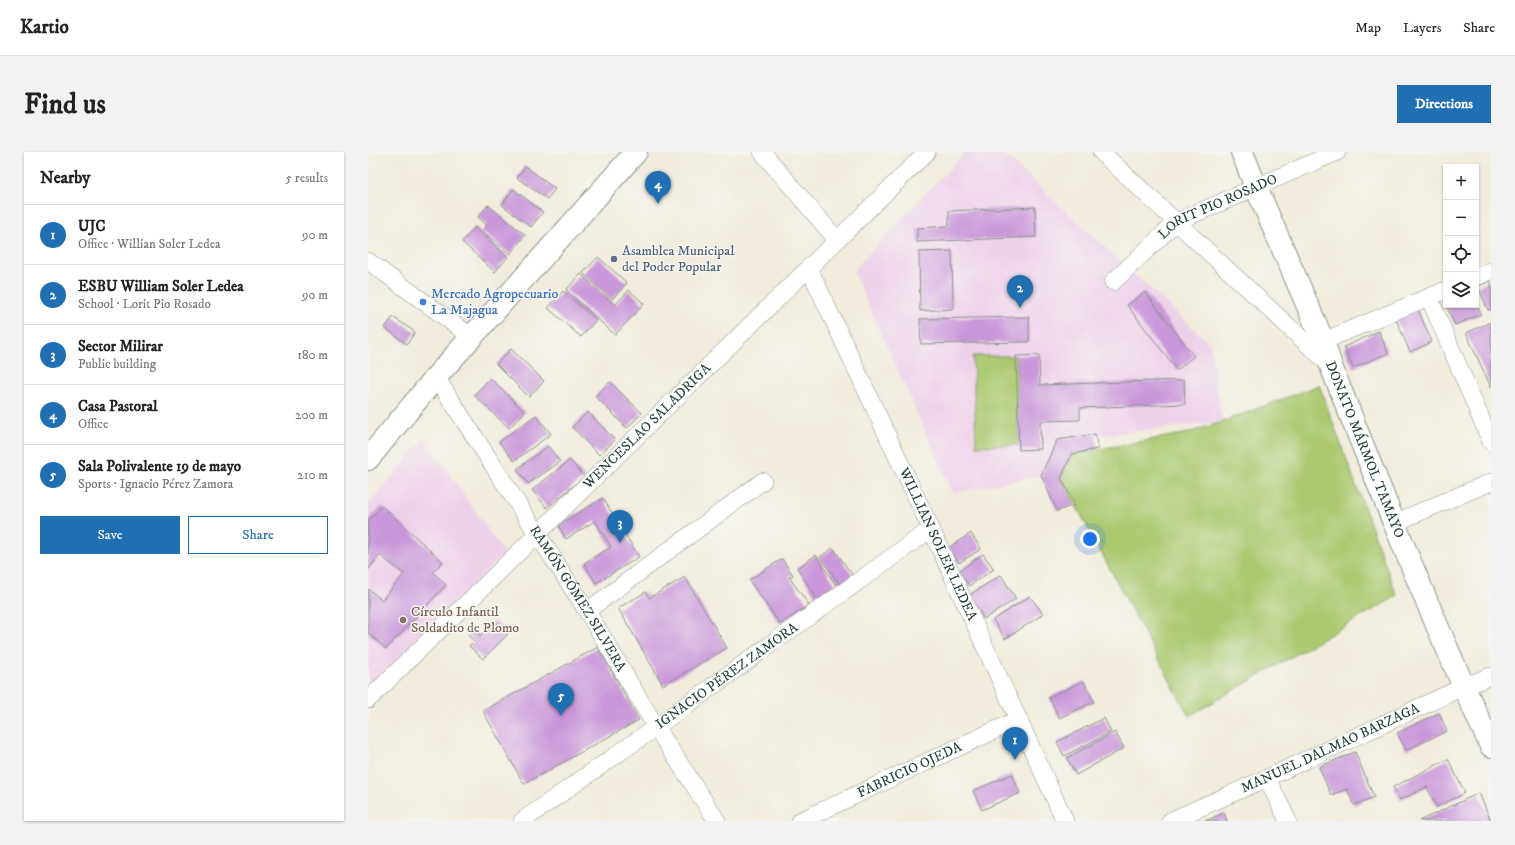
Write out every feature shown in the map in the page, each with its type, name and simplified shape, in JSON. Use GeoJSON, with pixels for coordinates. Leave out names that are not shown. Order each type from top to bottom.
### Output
{"type":"FeatureCollection","features":[{"type":"Feature","properties":{"kind":"main road"},"geometry":{"type":"LineString","coordinates":[[368,459],[436,377],[636,152]]}},
{"type":"Feature","properties":{"kind":"main road","name":"DONATO MÁRMOL TAMAYO"},"geometry":{"type":"LineString","coordinates":[[1242,152],[1316,343],[1331,366],[1394,524],[1463,687],[1491,746]]}},
{"type":"Feature","properties":{"kind":"street"},"geometry":{"type":"LineString","coordinates":[[762,152],[837,240]]}},
{"type":"Feature","properties":{"kind":"street","name":"WENCESLAO SALADRIGA"},"geometry":{"type":"LineString","coordinates":[[368,700],[927,152]]}},
{"type":"Feature","properties":{"kind":"street"},"geometry":{"type":"LineString","coordinates":[[1101,152],[1176,222],[1316,343],[1443,291]]}},
{"type":"Feature","properties":{"kind":"street","name":"LORIT PIO ROSADO"},"geometry":{"type":"LineString","coordinates":[[1113,282],[1176,222],[1337,152]]}},
{"type":"Feature","properties":{"kind":"street"},"geometry":{"type":"LineString","coordinates":[[368,261],[472,337]]}},
{"type":"Feature","properties":{"kind":"street","name":"WILLIAN SOLER LEDEA"},"geometry":{"type":"LineString","coordinates":[[808,268],[931,529],[1065,821]]}},
{"type":"Feature","properties":{"kind":"street"},"geometry":{"type":"LineString","coordinates":[[1479,276],[1491,271]]}},
{"type":"Feature","properties":{"kind":"street"},"geometry":{"type":"LineString","coordinates":[[1429,297],[1491,442]]}},
{"type":"Feature","properties":{"kind":"street","name":"RAMÓN GÓMEZ SILVERA"},"geometry":{"type":"LineString","coordinates":[[436,377],[587,611],[656,727],[716,821]]}},
{"type":"Feature","properties":{"kind":"street"},"geometry":{"type":"LineString","coordinates":[[587,611],[763,481]]}},
{"type":"Feature","properties":{"kind":"street"},"geometry":{"type":"LineString","coordinates":[[1394,524],[1491,482]]}},
{"type":"Feature","properties":{"kind":"street","name":"IGNACIO PÉREZ ZAMORA"},"geometry":{"type":"LineString","coordinates":[[522,821],[656,727],[931,529]]}},
{"type":"Feature","properties":{"kind":"street","name":"MANUEL DALMAO BARZAGA"},"geometry":{"type":"LineString","coordinates":[[1170,821],[1267,778],[1463,687],[1491,676]]}},
{"type":"Feature","properties":{"kind":"street","name":"FABRICIO OJEDA"},"geometry":{"type":"LineString","coordinates":[[800,821],[1018,719]]}},
{"type":"Feature","properties":{"kind":"street"},"geometry":{"type":"LineString","coordinates":[[1267,778],[1288,821]]}},
{"type":"Feature","properties":{"kind":"shaded area"},"geometry":{"type":"Polygon","coordinates":[[[965,152],[1002,152],[1210,344],[1222,422],[1057,440],[1041,475],[953,493],[853,271],[965,152]]]}},
{"type":"Feature","properties":{"kind":"shaded area","name":"Círculo Infantil Soldadito de Plomo"},"geometry":{"type":"Polygon","coordinates":[[[425,438],[504,553],[370,688],[368,687],[368,505],[425,438]]]}},
{"type":"Feature","properties":{"kind":"green space"},"geometry":{"type":"Polygon","coordinates":[[[973,356],[1016,356],[1019,445],[976,446],[973,356]]]}},
{"type":"Feature","properties":{"kind":"green space"},"geometry":{"type":"Polygon","coordinates":[[[1319,385],[1397,596],[1189,716],[1061,478],[1072,454],[1188,433],[1222,422],[1319,385]]]}},
{"type":"Feature","properties":{"kind":"building"},"geometry":{"type":"Polygon","coordinates":[[[525,166],[555,189],[547,199],[517,178],[525,166]]]}},
{"type":"Feature","properties":{"kind":"building"},"geometry":{"type":"Polygon","coordinates":[[[513,189],[543,212],[531,227],[502,205],[513,189]]]}},
{"type":"Feature","properties":{"kind":"building"},"geometry":{"type":"Polygon","coordinates":[[[488,205],[525,235],[510,254],[482,231],[487,225],[478,217],[488,205]]]}},
{"type":"Feature","properties":{"kind":"building"},"geometry":{"type":"Polygon","coordinates":[[[1035,207],[1036,237],[917,242],[917,228],[949,226],[949,211],[1035,207]]]}},
{"type":"Feature","properties":{"kind":"building"},"geometry":{"type":"Polygon","coordinates":[[[475,227],[508,257],[495,272],[462,242],[475,227]]]}},
{"type":"Feature","properties":{"kind":"building"},"geometry":{"type":"Polygon","coordinates":[[[952,251],[953,309],[920,311],[919,252],[952,251]]]}},
{"type":"Feature","properties":{"kind":"building"},"geometry":{"type":"Polygon","coordinates":[[[598,257],[627,283],[612,299],[583,273],[598,257]]]}},
{"type":"Feature","properties":{"kind":"building"},"geometry":{"type":"Polygon","coordinates":[[[581,274],[615,305],[629,290],[644,304],[615,335],[566,290],[581,274]]]}},
{"type":"Feature","properties":{"kind":"building"},"geometry":{"type":"Polygon","coordinates":[[[1491,281],[1491,309],[1488,310],[1479,286],[1491,281]]]}},
{"type":"Feature","properties":{"kind":"building"},"geometry":{"type":"Polygon","coordinates":[[[563,291],[596,320],[581,337],[548,308],[563,291]]]}},
{"type":"Feature","properties":{"kind":"building"},"geometry":{"type":"Polygon","coordinates":[[[1145,292],[1194,356],[1177,370],[1127,305],[1145,292]]]}},
{"type":"Feature","properties":{"kind":"building"},"geometry":{"type":"Polygon","coordinates":[[[1447,308],[1478,308],[1481,314],[1455,325],[1447,308]]]}},
{"type":"Feature","properties":{"kind":"building"},"geometry":{"type":"Polygon","coordinates":[[[1418,310],[1432,342],[1410,352],[1396,319],[1418,310]]]}},
{"type":"Feature","properties":{"kind":"building"},"geometry":{"type":"Polygon","coordinates":[[[393,317],[415,332],[407,344],[385,328],[393,317]]]}},
{"type":"Feature","properties":{"kind":"building"},"geometry":{"type":"Polygon","coordinates":[[[1029,317],[1029,342],[921,344],[920,319],[1029,317]]]}},
{"type":"Feature","properties":{"kind":"building"},"geometry":{"type":"Polygon","coordinates":[[[1491,322],[1491,387],[1466,333],[1491,322]]]}},
{"type":"Feature","properties":{"kind":"building"},"geometry":{"type":"Polygon","coordinates":[[[1379,331],[1388,353],[1353,368],[1344,347],[1379,331]]]}},
{"type":"Feature","properties":{"kind":"building"},"geometry":{"type":"Polygon","coordinates":[[[511,349],[544,381],[529,397],[496,364],[511,349]]]}},
{"type":"Feature","properties":{"kind":"building"},"geometry":{"type":"Polygon","coordinates":[[[1039,355],[1040,385],[1184,380],[1185,404],[1080,408],[1080,420],[1040,421],[1041,449],[1019,450],[1016,356],[1039,355]]]}},
{"type":"Feature","properties":{"kind":"building"},"geometry":{"type":"Polygon","coordinates":[[[490,378],[525,412],[509,428],[474,395],[490,378]]]}},
{"type":"Feature","properties":{"kind":"building"},"geometry":{"type":"Polygon","coordinates":[[[610,382],[642,413],[627,428],[595,396],[610,382]]]}},
{"type":"Feature","properties":{"kind":"building"},"geometry":{"type":"Polygon","coordinates":[[[588,412],[615,440],[599,455],[572,427],[588,412]]]}},
{"type":"Feature","properties":{"kind":"building"},"geometry":{"type":"Polygon","coordinates":[[[536,415],[551,434],[514,461],[499,442],[536,415]]]}},
{"type":"Feature","properties":{"kind":"building"},"geometry":{"type":"Polygon","coordinates":[[[1095,434],[1098,449],[1072,454],[1061,478],[1075,505],[1057,511],[1041,475],[1057,440],[1095,434]]]}},
{"type":"Feature","properties":{"kind":"building"},"geometry":{"type":"Polygon","coordinates":[[[548,446],[560,462],[528,484],[517,469],[548,446]]]}},
{"type":"Feature","properties":{"kind":"building"},"geometry":{"type":"Polygon","coordinates":[[[570,460],[584,477],[547,508],[532,490],[570,460]]]}},
{"type":"Feature","properties":{"kind":"building"},"geometry":{"type":"Polygon","coordinates":[[[603,498],[639,557],[596,583],[584,563],[611,547],[595,521],[566,539],[558,525],[603,498]]]}},
{"type":"Feature","properties":{"kind":"building"},"geometry":{"type":"Polygon","coordinates":[[[382,506],[443,562],[433,572],[446,585],[386,649],[368,633],[368,589],[382,600],[404,574],[380,555],[368,570],[368,521],[382,506]]]}},
{"type":"Feature","properties":{"kind":"building"},"geometry":{"type":"Polygon","coordinates":[[[971,533],[981,549],[959,563],[948,548],[971,533]]]}},
{"type":"Feature","properties":{"kind":"building"},"geometry":{"type":"Polygon","coordinates":[[[833,548],[853,576],[840,585],[820,557],[833,548]]]}},
{"type":"Feature","properties":{"kind":"building"},"geometry":{"type":"Polygon","coordinates":[[[983,554],[994,569],[969,586],[959,571],[983,554]]]}},
{"type":"Feature","properties":{"kind":"building"},"geometry":{"type":"Polygon","coordinates":[[[816,555],[837,587],[818,600],[797,568],[816,555]]]}},
{"type":"Feature","properties":{"kind":"building"},"geometry":{"type":"Polygon","coordinates":[[[782,559],[793,575],[789,577],[809,605],[780,624],[749,580],[782,559]]]}},
{"type":"Feature","properties":{"kind":"building"},"geometry":{"type":"Polygon","coordinates":[[[1001,575],[1016,599],[984,619],[969,595],[1001,575]]]}},
{"type":"Feature","properties":{"kind":"building"},"geometry":{"type":"Polygon","coordinates":[[[685,577],[727,648],[663,685],[618,608],[646,592],[649,598],[685,577]]]}},
{"type":"Feature","properties":{"kind":"building"},"geometry":{"type":"Polygon","coordinates":[[[1030,596],[1043,614],[1005,639],[993,620],[1030,596]]]}},
{"type":"Feature","properties":{"kind":"building"},"geometry":{"type":"Polygon","coordinates":[[[495,621],[508,634],[483,659],[469,646],[474,641],[468,635],[474,629],[480,636],[495,621]]]}},
{"type":"Feature","properties":{"kind":"building"},"geometry":{"type":"Polygon","coordinates":[[[598,647],[639,720],[524,784],[483,711],[598,647]]]}},
{"type":"Feature","properties":{"kind":"building"},"geometry":{"type":"Polygon","coordinates":[[[1084,681],[1094,702],[1059,718],[1049,697],[1084,681]]]}},
{"type":"Feature","properties":{"kind":"building"},"geometry":{"type":"Polygon","coordinates":[[[1439,713],[1447,731],[1406,750],[1397,733],[1439,713]]]}},
{"type":"Feature","properties":{"kind":"building"},"geometry":{"type":"Polygon","coordinates":[[[1104,718],[1111,732],[1064,756],[1057,742],[1104,718]]]}},
{"type":"Feature","properties":{"kind":"building"},"geometry":{"type":"Polygon","coordinates":[[[1115,732],[1124,748],[1076,775],[1067,758],[1115,732]]]}},
{"type":"Feature","properties":{"kind":"building"},"geometry":{"type":"Polygon","coordinates":[[[1355,752],[1374,797],[1354,805],[1347,789],[1331,795],[1319,767],[1355,752]]]}},
{"type":"Feature","properties":{"kind":"building"},"geometry":{"type":"Polygon","coordinates":[[[1448,759],[1465,793],[1437,807],[1427,787],[1400,800],[1393,787],[1448,759]]]}},
{"type":"Feature","properties":{"kind":"building"},"geometry":{"type":"Polygon","coordinates":[[[1012,774],[1020,793],[982,810],[973,791],[1012,774]]]}},
{"type":"Feature","properties":{"kind":"building"},"geometry":{"type":"Polygon","coordinates":[[[1479,793],[1491,821],[1419,821],[1479,793]]]}},
{"type":"Feature","properties":{"kind":"building"},"geometry":{"type":"Polygon","coordinates":[[[1224,813],[1227,821],[1205,821],[1224,813]]]}},
{"type":"Feature","properties":{"kind":"place","name":"Casa Pastoral"},"geometry":{"type":"Point","coordinates":[658,204]}},
{"type":"Feature","properties":{"kind":"place","name":"Asamblea Municipal del Poder Popular"},"geometry":{"type":"Point","coordinates":[614,259]}},
{"type":"Feature","properties":{"kind":"place","name":"Mercado Agropecuario La Majagua"},"geometry":{"type":"Point","coordinates":[423,302]}},
{"type":"Feature","properties":{"kind":"place","name":"ESBU William Soler Ledea"},"geometry":{"type":"Point","coordinates":[1020,308]}},
{"type":"Feature","properties":{"kind":"place","name":"Sector Milirar"},"geometry":{"type":"Point","coordinates":[620,543]}},
{"type":"Feature","properties":{"kind":"place","name":"Círculo Infantil Soldadito de Plomo"},"geometry":{"type":"Point","coordinates":[403,620]}},
{"type":"Feature","properties":{"kind":"place","name":"Sala Polivalente 19 de mayo"},"geometry":{"type":"Point","coordinates":[561,716]}},
{"type":"Feature","properties":{"kind":"place","name":"UJC"},"geometry":{"type":"Point","coordinates":[1015,760]}}]}
